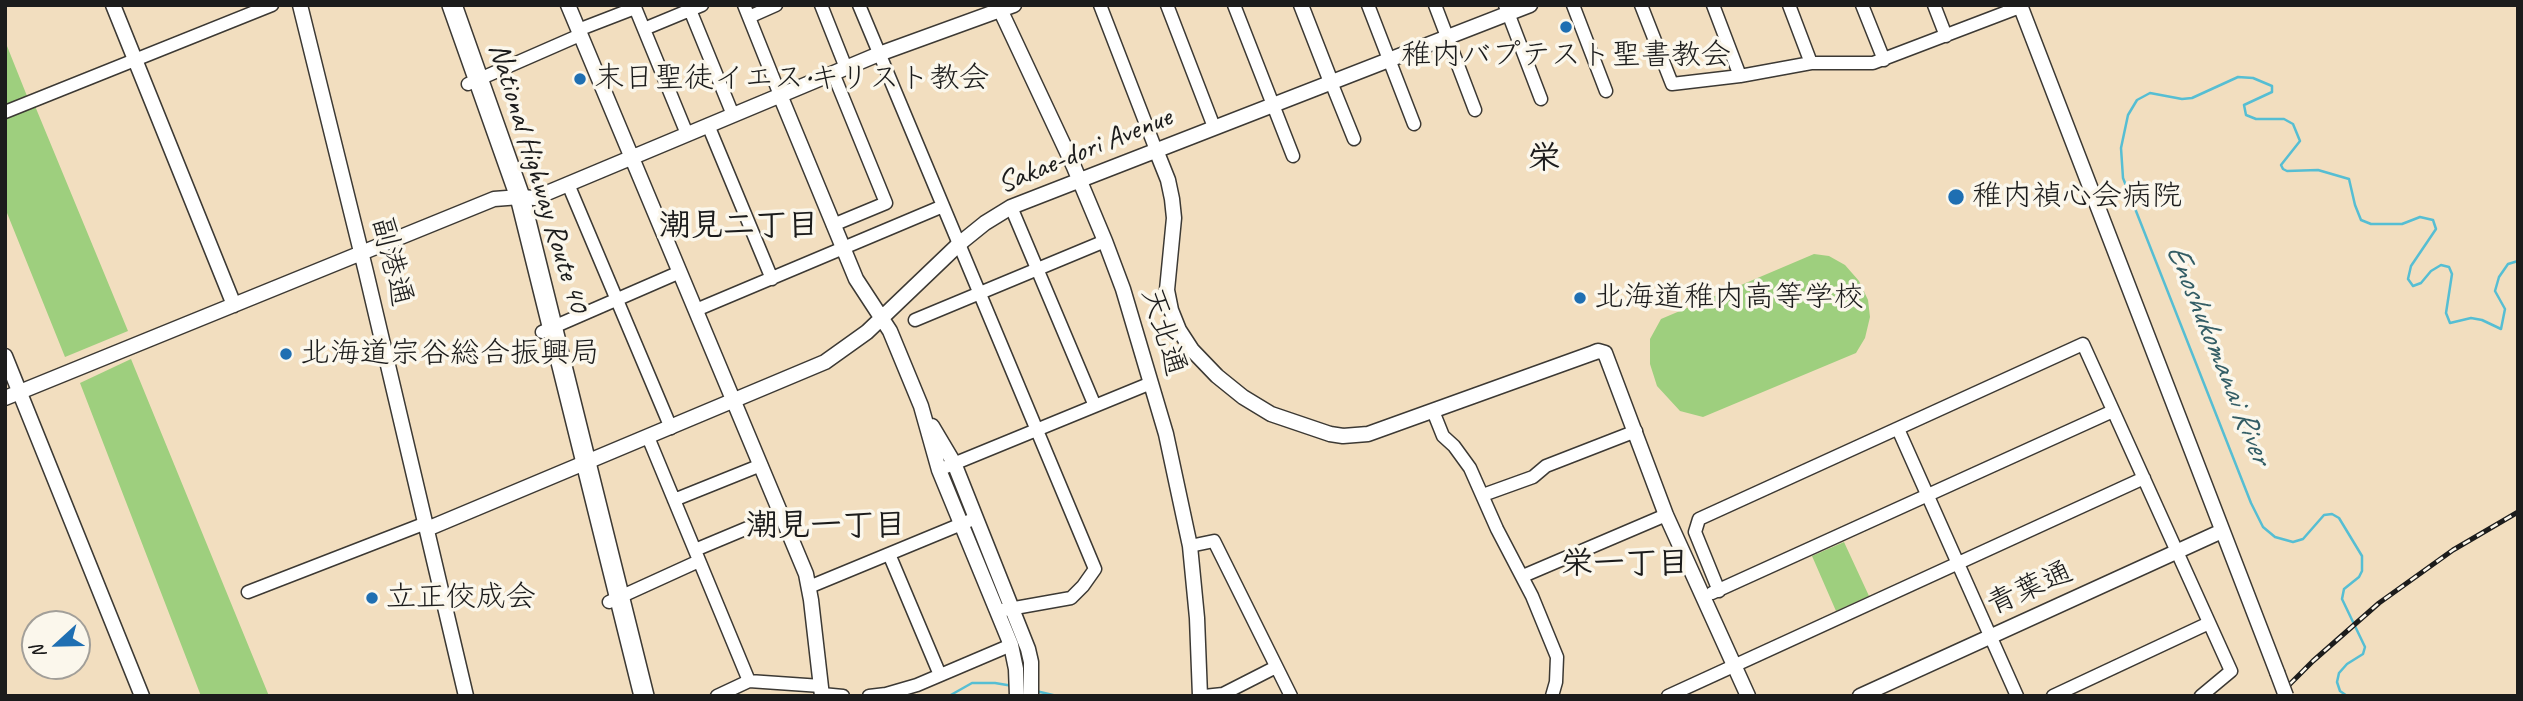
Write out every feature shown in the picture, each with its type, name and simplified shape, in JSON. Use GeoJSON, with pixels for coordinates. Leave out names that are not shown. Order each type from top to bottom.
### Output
{"type":"FeatureCollection","features":[{"type":"Feature","properties":{"kind":"highway","name":"National Highway Route 40"},"geometry":{"type":"LineString","coordinates":[[441,5],[473,82],[514,197],[614,599],[644,696]]}},
{"type":"Feature","properties":{"kind":"highway","name":"National Highway Route 40"},"geometry":{"type":"LineString","coordinates":[[452,5],[473,82]]}},
{"type":"Feature","properties":{"kind":"highway","name":"National Highway Route 40"},"geometry":{"type":"LineString","coordinates":[[614,599],[632,696]]}},
{"type":"Feature","properties":{"kind":"street"},"geometry":{"type":"LineString","coordinates":[[113,5],[234,305]]}},
{"type":"Feature","properties":{"kind":"street"},"geometry":{"type":"LineString","coordinates":[[5,112],[272,5]]}},
{"type":"Feature","properties":{"kind":"street","name":"副港通"},"geometry":{"type":"LineString","coordinates":[[300,5],[362,253],[466,696]]}},
{"type":"Feature","properties":{"kind":"street"},"geometry":{"type":"LineString","coordinates":[[568,5],[782,514],[809,587],[821,692]]}},
{"type":"Feature","properties":{"kind":"street"},"geometry":{"type":"LineString","coordinates":[[776,5],[746,11],[842,248],[856,279],[883,317],[921,406],[954,463],[969,521],[1004,610],[1028,649],[1024,677],[1017,696]]}},
{"type":"Feature","properties":{"kind":"street"},"geometry":{"type":"LineString","coordinates":[[821,5],[839,71],[886,203],[833,225]]}},
{"type":"Feature","properties":{"kind":"street"},"geometry":{"type":"LineString","coordinates":[[859,5],[1095,569],[1071,598],[1004,610]]}},
{"type":"Feature","properties":{"kind":"street"},"geometry":{"type":"LineString","coordinates":[[1100,5],[1168,180],[1174,218],[1167,290],[1179,330],[1192,350],[1217,376],[1243,397],[1271,414],[1343,436],[1368,435],[1602,351],[1608,357],[1666,515],[1748,696]]}},
{"type":"Feature","properties":{"kind":"street"},"geometry":{"type":"LineString","coordinates":[[1167,5],[1214,127]]}},
{"type":"Feature","properties":{"kind":"street"},"geometry":{"type":"LineString","coordinates":[[1234,5],[1293,156]]}},
{"type":"Feature","properties":{"kind":"street"},"geometry":{"type":"LineString","coordinates":[[1301,5],[1354,139]]}},
{"type":"Feature","properties":{"kind":"street"},"geometry":{"type":"LineString","coordinates":[[1368,5],[1414,124]]}},
{"type":"Feature","properties":{"kind":"street"},"geometry":{"type":"LineString","coordinates":[[1434,5],[1475,110]]}},
{"type":"Feature","properties":{"kind":"street","name":"Sakae-dori Avenue"},"geometry":{"type":"LineString","coordinates":[[427,526],[581,466],[824,362],[883,317],[959,244],[1011,207],[1447,37],[1506,9],[1530,5]]}},
{"type":"Feature","properties":{"kind":"street"},"geometry":{"type":"LineString","coordinates":[[1573,5],[1606,91]]}},
{"type":"Feature","properties":{"kind":"street"},"geometry":{"type":"LineString","coordinates":[[1641,5],[1672,84],[1740,76],[1811,63],[1873,63],[2020,6],[2286,696]]}},
{"type":"Feature","properties":{"kind":"street"},"geometry":{"type":"LineString","coordinates":[[1713,5],[1740,76]]}},
{"type":"Feature","properties":{"kind":"street"},"geometry":{"type":"LineString","coordinates":[[1789,5],[1811,63]]}},
{"type":"Feature","properties":{"kind":"street"},"geometry":{"type":"LineString","coordinates":[[1862,5],[1884,60]]}},
{"type":"Feature","properties":{"kind":"street"},"geometry":{"type":"LineString","coordinates":[[1934,5],[1946,36]]}},
{"type":"Feature","properties":{"kind":"street"},"geometry":{"type":"LineString","coordinates":[[473,82],[635,6],[687,134]]}},
{"type":"Feature","properties":{"kind":"street"},"geometry":{"type":"LineString","coordinates":[[643,29],[693,7],[733,115]]}},
{"type":"Feature","properties":{"kind":"street"},"geometry":{"type":"LineString","coordinates":[[5,398],[494,199],[535,198],[879,54],[1004,7]]}},
{"type":"Feature","properties":{"kind":"street","name":"天北通"},"geometry":{"type":"LineString","coordinates":[[1004,7],[1105,241],[1123,289],[1151,383],[1178,482],[1190,547],[1202,696]]}},
{"type":"Feature","properties":{"kind":"street"},"geometry":{"type":"LineString","coordinates":[[1506,9],[1541,99]]}},
{"type":"Feature","properties":{"kind":"street"},"geometry":{"type":"LineString","coordinates":[[708,125],[772,279]]}},
{"type":"Feature","properties":{"kind":"street"},"geometry":{"type":"LineString","coordinates":[[568,184],[671,428]]}},
{"type":"Feature","properties":{"kind":"street"},"geometry":{"type":"LineString","coordinates":[[696,310],[943,206]]}},
{"type":"Feature","properties":{"kind":"street"},"geometry":{"type":"LineString","coordinates":[[1011,207],[1095,406]]}},
{"type":"Feature","properties":{"kind":"street"},"geometry":{"type":"LineString","coordinates":[[915,320],[1105,241]]}},
{"type":"Feature","properties":{"kind":"street"},"geometry":{"type":"LineString","coordinates":[[547,329],[680,272]]}},
{"type":"Feature","properties":{"kind":"street"},"geometry":{"type":"LineString","coordinates":[[1719,591],[1695,532],[1699,519],[2083,344],[2231,671],[2201,696]]}},
{"type":"Feature","properties":{"kind":"street"},"geometry":{"type":"LineString","coordinates":[[5,356],[142,696]]}},
{"type":"Feature","properties":{"kind":"street"},"geometry":{"type":"LineString","coordinates":[[939,470],[1151,383]]}},
{"type":"Feature","properties":{"kind":"street"},"geometry":{"type":"LineString","coordinates":[[921,406],[939,470],[969,521]]}},
{"type":"Feature","properties":{"kind":"street"},"geometry":{"type":"LineString","coordinates":[[1433,411],[1443,436],[1465,458],[1497,529],[1523,576],[1557,657],[1556,682],[1552,696]]}},
{"type":"Feature","properties":{"kind":"street"},"geometry":{"type":"LineString","coordinates":[[1703,597],[2113,411]]}},
{"type":"Feature","properties":{"kind":"street"},"geometry":{"type":"LineString","coordinates":[[1898,429],[2018,696]]}},
{"type":"Feature","properties":{"kind":"street"},"geometry":{"type":"LineString","coordinates":[[1483,495],[1533,477],[1546,466],[1636,431]]}},
{"type":"Feature","properties":{"kind":"street"},"geometry":{"type":"LineString","coordinates":[[648,438],[750,681]]}},
{"type":"Feature","properties":{"kind":"street"},"geometry":{"type":"LineString","coordinates":[[674,500],[761,465]]}},
{"type":"Feature","properties":{"kind":"street"},"geometry":{"type":"LineString","coordinates":[[1668,696],[2144,478]]}},
{"type":"Feature","properties":{"kind":"street"},"geometry":{"type":"LineString","coordinates":[[614,599],[782,514]]}},
{"type":"Feature","properties":{"kind":"street"},"geometry":{"type":"LineString","coordinates":[[1523,576],[1666,515]]}},
{"type":"Feature","properties":{"kind":"street"},"geometry":{"type":"LineString","coordinates":[[809,587],[969,521]]}},
{"type":"Feature","properties":{"kind":"street"},"geometry":{"type":"LineString","coordinates":[[248,592],[427,526]]}},
{"type":"Feature","properties":{"kind":"street","name":"青葉通"},"geometry":{"type":"LineString","coordinates":[[1860,696],[2222,531]]}},
{"type":"Feature","properties":{"kind":"street"},"geometry":{"type":"LineString","coordinates":[[1190,547],[1214,541],[1292,696]]}},
{"type":"Feature","properties":{"kind":"street"},"geometry":{"type":"LineString","coordinates":[[889,554],[940,675]]}},
{"type":"Feature","properties":{"kind":"street"},"geometry":{"type":"LineString","coordinates":[[1004,610],[1011,645],[1031,696]]}},
{"type":"Feature","properties":{"kind":"street"},"geometry":{"type":"LineString","coordinates":[[2053,696],[2209,623]]}},
{"type":"Feature","properties":{"kind":"street"},"geometry":{"type":"LineString","coordinates":[[869,696],[886,694],[940,675],[1011,645]]}},
{"type":"Feature","properties":{"kind":"street"},"geometry":{"type":"LineString","coordinates":[[1202,696],[1223,694],[1276,667]]}},
{"type":"Feature","properties":{"kind":"street"},"geometry":{"type":"LineString","coordinates":[[717,696],[750,681],[843,696]]}},
{"type":"Feature","properties":{"kind":"green space"},"geometry":{"type":"Polygon","coordinates":[[[5,41],[27,96],[5,105],[5,41]]]}},
{"type":"Feature","properties":{"kind":"green space"},"geometry":{"type":"Polygon","coordinates":[[[35,106],[128,331],[65,357],[5,208],[5,118],[35,106]]]}},
{"type":"Feature","properties":{"kind":"green space"},"geometry":{"type":"Polygon","coordinates":[[[1814,254],[1829,256],[1845,265],[1859,281],[1868,300],[1870,317],[1865,338],[1856,353],[1703,417],[1680,411],[1657,386],[1650,364],[1650,339],[1661,319],[1814,254]]]}},
{"type":"Feature","properties":{"kind":"green space"},"geometry":{"type":"Polygon","coordinates":[[[131,359],[269,696],[201,696],[80,383],[131,359]]]}},
{"type":"Feature","properties":{"kind":"green space"},"geometry":{"type":"Polygon","coordinates":[[[1844,542],[1869,596],[1836,611],[1812,556],[1844,542]]]}},
{"type":"Feature","properties":{"kind":"waterway","name":"Enoshukomanai River"},"geometry":{"type":"LineString","coordinates":[[2347,696],[2340,691],[2337,682],[2339,673],[2363,654],[2365,647],[2342,599],[2344,589],[2359,577],[2362,571],[2362,556],[2339,518],[2332,514],[2324,515],[2303,539],[2293,542],[2275,537],[2263,527],[2251,503],[2123,178],[2121,148],[2128,115],[2137,100],[2150,93],[2182,99],[2192,98],[2238,77],[2253,78],[2272,86],[2272,92],[2244,105],[2246,115],[2256,119],[2284,119],[2293,124],[2300,141],[2281,165],[2283,169],[2318,170],[2349,179],[2361,220],[2371,224],[2402,224],[2420,217],[2433,220],[2436,229],[2411,266],[2408,279],[2413,286],[2421,283],[2431,271],[2441,265],[2449,267],[2452,274],[2446,313],[2450,323],[2471,318],[2501,329],[2505,309],[2495,291],[2499,277],[2508,264],[2518,261]]}},
{"type":"Feature","properties":{"kind":"waterway","name":"Enoshukomanai River"},"geometry":{"type":"LineString","coordinates":[[949,696],[972,683],[1013,686]]}},
{"type":"Feature","properties":{"kind":"waterway","name":"Enoshukomanai River"},"geometry":{"type":"LineString","coordinates":[[1036,691],[1057,696]]}},
{"type":"Feature","properties":{"kind":"railway"},"geometry":{"type":"LineString","coordinates":[[2278,696],[2379,603],[2453,550],[2518,512]]}},
{"type":"Feature","properties":{"kind":"place","name":"稚内バプテスト聖書教会"},"geometry":{"type":"Point","coordinates":[1566,27]}},
{"type":"Feature","properties":{"kind":"place","name":"末日聖徒イエス•キリスト教会"},"geometry":{"type":"Point","coordinates":[580,79]}},
{"type":"Feature","properties":{"kind":"place","name":"稚内禎心会病院"},"geometry":{"type":"Point","coordinates":[1956,197]}},
{"type":"Feature","properties":{"kind":"place","name":"北海道稚内高等学校"},"geometry":{"type":"Point","coordinates":[1580,298]}},
{"type":"Feature","properties":{"kind":"place","name":"北海道宗谷総合振興局"},"geometry":{"type":"Point","coordinates":[286,354]}},
{"type":"Feature","properties":{"kind":"place","name":"立正佼成会"},"geometry":{"type":"Point","coordinates":[372,598]}},
{"type":"Feature","properties":{"kind":"district","name":"栄"},"geometry":{"type":"Point","coordinates":[1544,159]}},
{"type":"Feature","properties":{"kind":"district","name":"潮見二丁目"},"geometry":{"type":"Point","coordinates":[739,227]}},
{"type":"Feature","properties":{"kind":"district","name":"潮見一丁目"},"geometry":{"type":"Point","coordinates":[826,527]}},
{"type":"Feature","properties":{"kind":"district","name":"栄一丁目"},"geometry":{"type":"Point","coordinates":[1625,565]}}]}
